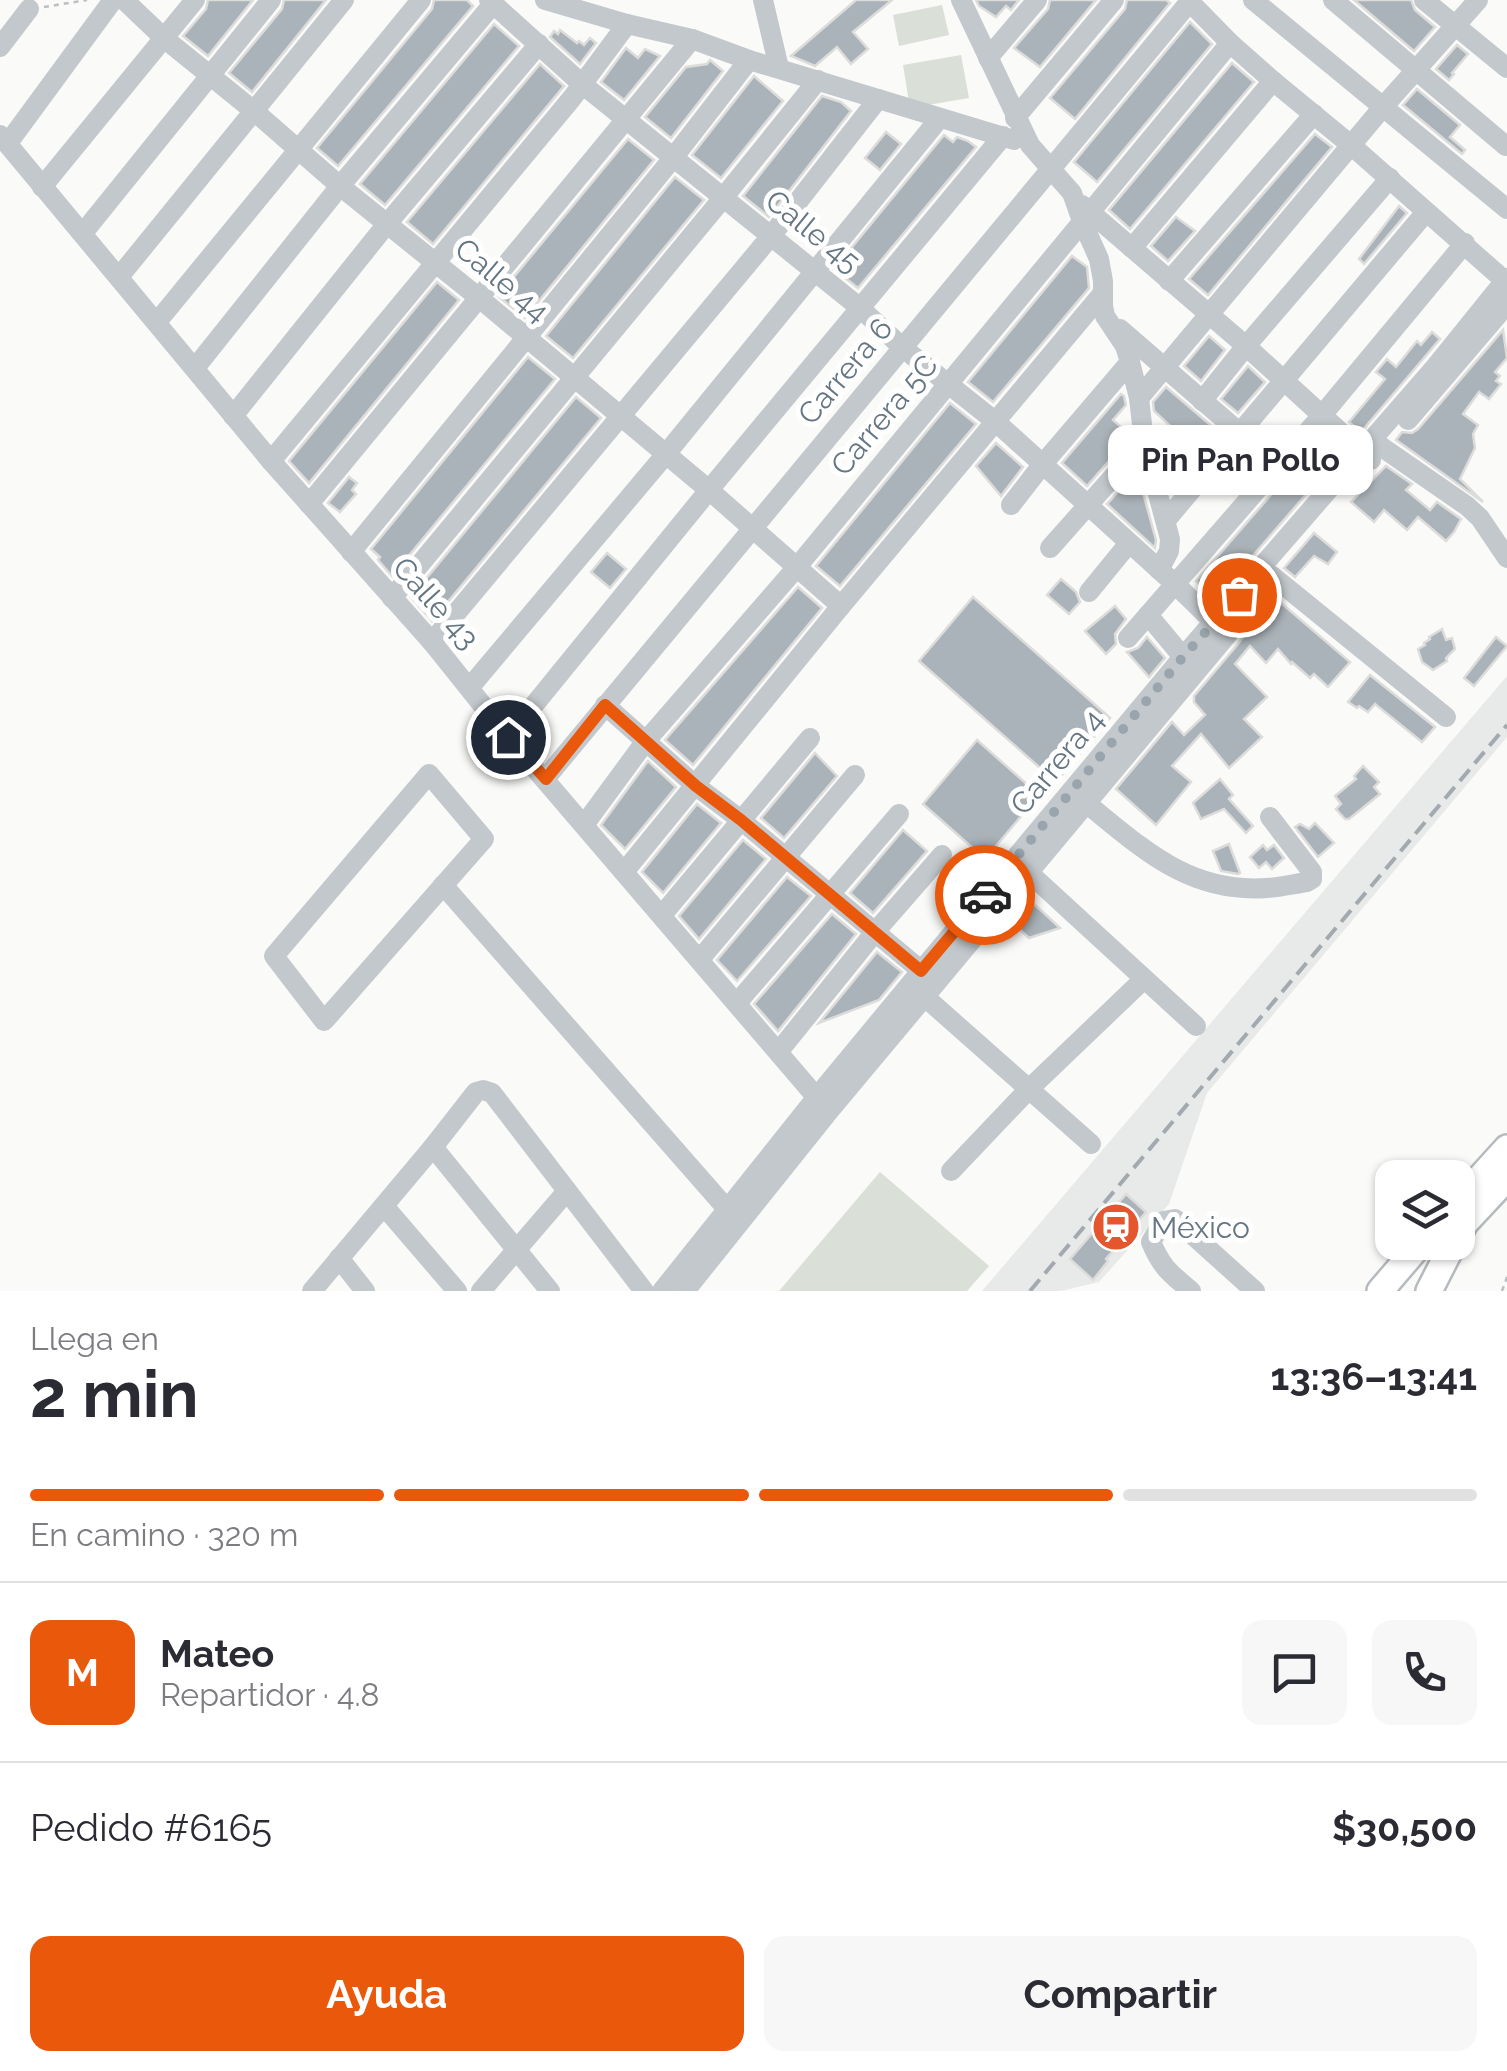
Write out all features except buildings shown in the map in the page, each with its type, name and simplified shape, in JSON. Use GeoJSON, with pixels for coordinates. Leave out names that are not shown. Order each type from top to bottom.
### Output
{"type":"FeatureCollection","features":[{"type":"Feature","properties":{"kind":"main road"},"geometry":{"type":"LineString","coordinates":[[1475,1183],[1507,1148]]}},
{"type":"Feature","properties":{"kind":"main road"},"geometry":{"type":"LineString","coordinates":[[1475,1213],[1507,1178]]}},
{"type":"Feature","properties":{"kind":"main road"},"geometry":{"type":"LineString","coordinates":[[1380,1291],[1407,1260]]}},
{"type":"Feature","properties":{"kind":"main road"},"geometry":{"type":"LineString","coordinates":[[1429,1291],[1445,1260]]}},
{"type":"Feature","properties":{"kind":"street"},"geometry":{"type":"LineString","coordinates":[[4,139],[113,0]]}},
{"type":"Feature","properties":{"kind":"street","name":"Calle 44"},"geometry":{"type":"LineString","coordinates":[[124,0],[386,225],[709,490],[841,606]]}},
{"type":"Feature","properties":{"kind":"street"},"geometry":{"type":"LineString","coordinates":[[42,187],[195,0]]}},
{"type":"Feature","properties":{"kind":"street"},"geometry":{"type":"LineString","coordinates":[[83,233],[271,0]]}},
{"type":"Feature","properties":{"kind":"street"},"geometry":{"type":"LineString","coordinates":[[119,277],[344,0]]}},
{"type":"Feature","properties":{"kind":"street"},"geometry":{"type":"LineString","coordinates":[[157,322],[421,0]]}},
{"type":"Feature","properties":{"kind":"street"},"geometry":{"type":"LineString","coordinates":[[545,0],[692,40],[1030,145]]}},
{"type":"Feature","properties":{"kind":"street"},"geometry":{"type":"LineString","coordinates":[[763,0],[779,68]]}},
{"type":"Feature","properties":{"kind":"street"},"geometry":{"type":"LineString","coordinates":[[961,0],[1030,145],[1072,193],[1086,217],[1104,281],[1105,316],[1125,346],[1130,362],[1144,442],[1170,539],[1166,576],[1148,615],[1128,638]]}},
{"type":"Feature","properties":{"kind":"street"},"geometry":{"type":"LineString","coordinates":[[988,58],[1036,0]]}},
{"type":"Feature","properties":{"kind":"street"},"geometry":{"type":"LineString","coordinates":[[1016,118],[1114,0]]}},
{"type":"Feature","properties":{"kind":"street"},"geometry":{"type":"LineString","coordinates":[[1190,0],[1273,81],[1506,279]]}},
{"type":"Feature","properties":{"kind":"street","name":"Carrera 6"},"geometry":{"type":"LineString","coordinates":[[546,779],[1190,0]]}},
{"type":"Feature","properties":{"kind":"street"},"geometry":{"type":"LineString","coordinates":[[1253,0],[1507,210]]}},
{"type":"Feature","properties":{"kind":"street"},"geometry":{"type":"LineString","coordinates":[[1333,0],[1506,146]]}},
{"type":"Feature","properties":{"kind":"street"},"geometry":{"type":"LineString","coordinates":[[1424,0],[1507,68]]}},
{"type":"Feature","properties":{"kind":"street"},"geometry":{"type":"LineString","coordinates":[[1138,398],[1478,0]]}},
{"type":"Feature","properties":{"kind":"street"},"geometry":{"type":"LineString","coordinates":[[195,368],[340,186],[500,5]]}},
{"type":"Feature","properties":{"kind":"street","name":"Calle 45"},"geometry":{"type":"LineString","coordinates":[[500,5],[582,84],[996,422],[1221,629]]}},
{"type":"Feature","properties":{"kind":"street"},"geometry":{"type":"LineString","coordinates":[[0,47],[29,10]]}},
{"type":"Feature","properties":{"kind":"street"},"geometry":{"type":"LineString","coordinates":[[271,462],[627,24]]}},
{"type":"Feature","properties":{"kind":"street"},"geometry":{"type":"LineString","coordinates":[[309,504],[692,40]]}},
{"type":"Feature","properties":{"kind":"street","name":"Carrera 5C"},"geometry":{"type":"LineString","coordinates":[[584,825],[645,742],[797,567],[1230,43]]}},
{"type":"Feature","properties":{"kind":"street"},"geometry":{"type":"LineString","coordinates":[[233,416],[538,44]]}},
{"type":"Feature","properties":{"kind":"street"},"geometry":{"type":"LineString","coordinates":[[351,552],[674,158],[749,60]]}},
{"type":"Feature","properties":{"kind":"street"},"geometry":{"type":"LineString","coordinates":[[392,598],[818,80]]}},
{"type":"Feature","properties":{"kind":"street"},"geometry":{"type":"LineString","coordinates":[[1132,248],[1273,81]]}},
{"type":"Feature","properties":{"kind":"street"},"geometry":{"type":"LineString","coordinates":[[432,642],[770,236],[878,99]]}},
{"type":"Feature","properties":{"kind":"street"},"geometry":{"type":"LineString","coordinates":[[1169,281],[1314,114]]}},
{"type":"Feature","properties":{"kind":"street"},"geometry":{"type":"LineString","coordinates":[[470,687],[939,119]]}},
{"type":"Feature","properties":{"kind":"street"},"geometry":{"type":"LineString","coordinates":[[1507,134],[1507,154]]}},
{"type":"Feature","properties":{"kind":"street"},"geometry":{"type":"LineString","coordinates":[[508,737],[1003,136]]}},
{"type":"Feature","properties":{"kind":"street","name":"Calle 43"},"geometry":{"type":"LineString","coordinates":[[4,139],[271,462],[432,642],[508,737],[822,1104]]}},
{"type":"Feature","properties":{"kind":"street"},"geometry":{"type":"LineString","coordinates":[[1202,401],[1390,178]]}},
{"type":"Feature","properties":{"kind":"street"},"geometry":{"type":"LineString","coordinates":[[1166,519],[1426,212]]}},
{"type":"Feature","properties":{"kind":"street"},"geometry":{"type":"LineString","coordinates":[[1086,217],[1132,248],[1322,414],[1480,518],[1507,558]]}},
{"type":"Feature","properties":{"kind":"street"},"geometry":{"type":"LineString","coordinates":[[1166,576],[1322,414],[1464,244]]}},
{"type":"Feature","properties":{"kind":"street","name":"Carrera 4"},"geometry":{"type":"LineString","coordinates":[[923,984],[1086,803],[1221,629],[1441,371],[1506,279]]}},
{"type":"Feature","properties":{"kind":"street"},"geometry":{"type":"LineString","coordinates":[[624,872],[1103,294]]}},
{"type":"Feature","properties":{"kind":"street","name":"Carrera 4"},"geometry":{"type":"LineString","coordinates":[[1441,371],[1506,308]]}},
{"type":"Feature","properties":{"kind":"street"},"geometry":{"type":"LineString","coordinates":[[1105,316],[1239,432]]}},
{"type":"Feature","properties":{"kind":"street"},"geometry":{"type":"LineString","coordinates":[[1010,505],[1130,362]]}},
{"type":"Feature","properties":{"kind":"street"},"geometry":{"type":"LineString","coordinates":[[1050,548],[1144,442]]}},
{"type":"Feature","properties":{"kind":"street","name":"Carrera 4"},"geometry":{"type":"LineString","coordinates":[[662,1291],[727,1209],[923,984],[1183,657],[1221,629],[1271,575],[1373,451]]}},
{"type":"Feature","properties":{"kind":"street"},"geometry":{"type":"LineString","coordinates":[[1089,592],[1129,544]]}},
{"type":"Feature","properties":{"kind":"street"},"geometry":{"type":"LineString","coordinates":[[1271,575],[1446,717]]}},
{"type":"Feature","properties":{"kind":"street"},"geometry":{"type":"LineString","coordinates":[[1148,615],[1183,657]]}},
{"type":"Feature","properties":{"kind":"street"},"geometry":{"type":"LineString","coordinates":[[605,705],[696,786],[875,932],[1029,1090],[1091,1144]]}},
{"type":"Feature","properties":{"kind":"street"},"geometry":{"type":"LineString","coordinates":[[662,916],[810,738]]}},
{"type":"Feature","properties":{"kind":"street"},"geometry":{"type":"LineString","coordinates":[[429,774],[484,839],[443,885],[324,1020],[274,956],[429,774]]}},
{"type":"Feature","properties":{"kind":"street"},"geometry":{"type":"LineString","coordinates":[[700,959],[854,775]]}},
{"type":"Feature","properties":{"kind":"street"},"geometry":{"type":"LineString","coordinates":[[1086,803],[1158,860],[1190,877],[1222,886],[1264,888],[1312,879],[1312,872],[1270,817]]}},
{"type":"Feature","properties":{"kind":"street"},"geometry":{"type":"LineString","coordinates":[[737,1003],[898,814]]}},
{"type":"Feature","properties":{"kind":"street"},"geometry":{"type":"LineString","coordinates":[[779,1051],[942,855]]}},
{"type":"Feature","properties":{"kind":"street"},"geometry":{"type":"LineString","coordinates":[[1028,871],[1196,1026]]}},
{"type":"Feature","properties":{"kind":"street"},"geometry":{"type":"LineString","coordinates":[[443,885],[727,1209]]}},
{"type":"Feature","properties":{"kind":"street"},"geometry":{"type":"LineString","coordinates":[[951,1171],[1144,980]]}},
{"type":"Feature","properties":{"kind":"street"},"geometry":{"type":"LineString","coordinates":[[312,1291],[476,1092],[483,1090],[492,1093],[644,1291]]}},
{"type":"Feature","properties":{"kind":"street","name":"Carrera 4"},"geometry":{"type":"LineString","coordinates":[[685,1291],[822,1104]]}},
{"type":"Feature","properties":{"kind":"street"},"geometry":{"type":"LineString","coordinates":[[433,1146],[550,1291]]}},
{"type":"Feature","properties":{"kind":"street"},"geometry":{"type":"LineString","coordinates":[[480,1291],[567,1191]]}},
{"type":"Feature","properties":{"kind":"street"},"geometry":{"type":"LineString","coordinates":[[384,1206],[457,1291]]}},
{"type":"Feature","properties":{"kind":"street"},"geometry":{"type":"LineString","coordinates":[[1191,1291],[1163,1267],[1151,1242],[1163,1221],[1175,1219],[1256,1291]]}},
{"type":"Feature","properties":{"kind":"street"},"geometry":{"type":"LineString","coordinates":[[338,1258],[365,1291]]}},
{"type":"Feature","properties":{"kind":"path"},"geometry":{"type":"LineString","coordinates":[[1502,1291],[1507,1276]]}},
{"type":"Feature","properties":{"kind":"shaded area"},"geometry":{"type":"Polygon","coordinates":[[[942,5],[949,35],[899,46],[893,15],[942,5]]]}},
{"type":"Feature","properties":{"kind":"shaded area"},"geometry":{"type":"Polygon","coordinates":[[[961,55],[969,98],[910,108],[903,65],[961,55]]]}},
{"type":"Feature","properties":{"kind":"shaded area"},"geometry":{"type":"Polygon","coordinates":[[[1507,676],[1507,737],[1207,1093],[1169,1204],[1099,1282],[1061,1291],[982,1291],[1507,676]]]}},
{"type":"Feature","properties":{"kind":"shaded area"},"geometry":{"type":"Polygon","coordinates":[[[880,1172],[989,1266],[967,1291],[779,1291],[880,1172]]]}},
{"type":"Feature","properties":{"kind":"railway"},"geometry":{"type":"LineString","coordinates":[[1030,1291],[1507,725]]}},
{"type":"Feature","properties":{"kind":"way so far"},"geometry":{"type":"LineString","coordinates":[[985,895],[1239,595]]}},
{"type":"Feature","properties":{"kind":"place","name":"Pin Pan Pollo"},"geometry":{"type":"Point","coordinates":[1239,595]}},
{"type":"Feature","properties":{"kind":"place","name":"México"},"geometry":{"type":"Point","coordinates":[1116,1227]}},
{"type":"Feature","properties":{"kind":"route"},"geometry":{"type":"LineString","coordinates":[[508,737],[546,779],[605,705],[696,786],[921,971],[985,895]]}}]}
